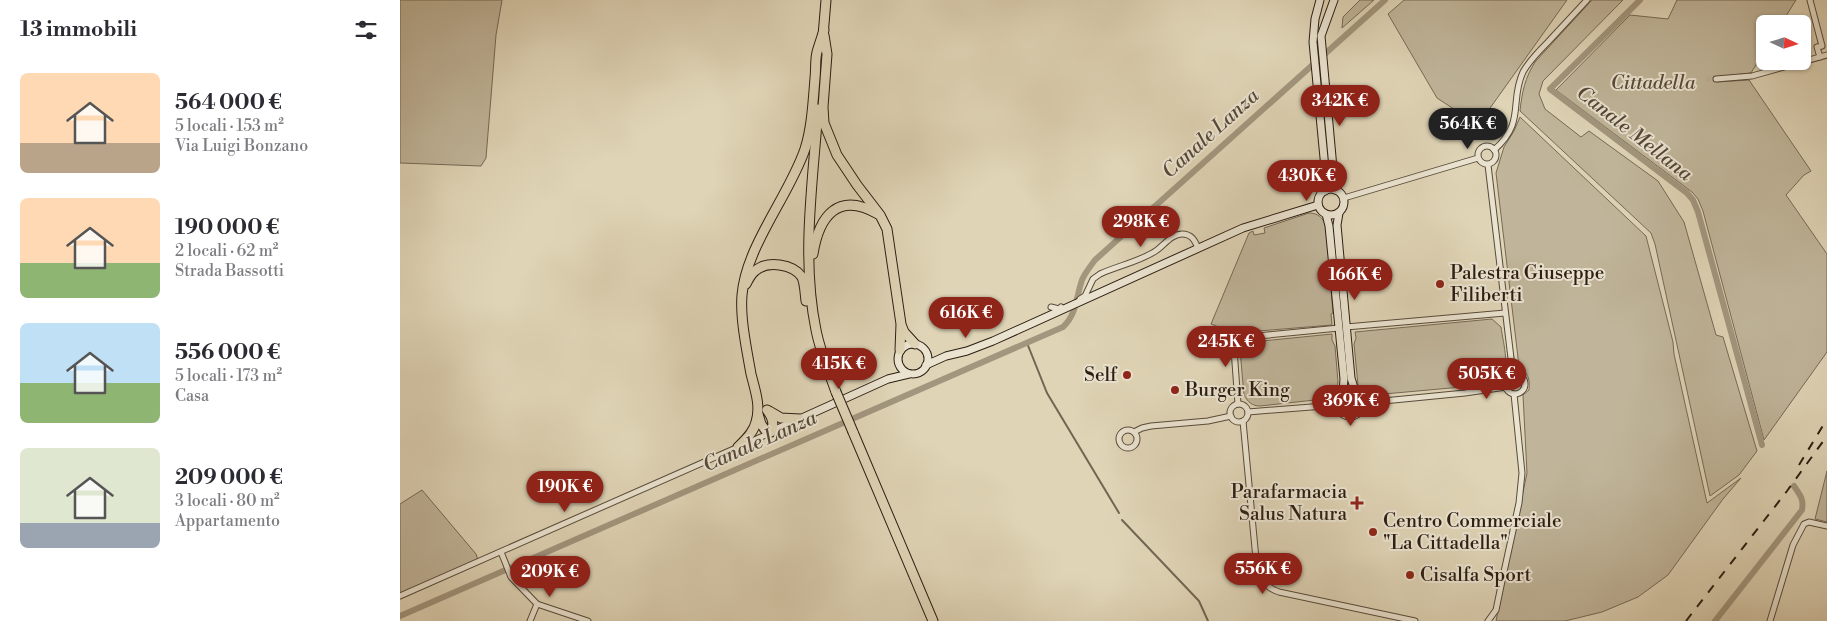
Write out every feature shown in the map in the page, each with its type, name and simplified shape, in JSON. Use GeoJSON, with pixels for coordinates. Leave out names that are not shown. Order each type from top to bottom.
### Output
{"type":"FeatureCollection","features":[{"type":"Feature","properties":{"kind":"highway"},"geometry":{"type":"LineString","coordinates":[[826,0],[808,239],[812,304],[822,351],[836,392],[933,621]]}},
{"type":"Feature","properties":{"kind":"highway"},"geometry":{"type":"LineString","coordinates":[[824,30],[827,54],[823,107],[824,123],[837,155],[880,215],[887,229],[901,324],[902,338],[900,350]]}},
{"type":"Feature","properties":{"kind":"highway"},"geometry":{"type":"LineString","coordinates":[[758,401],[772,418],[774,426],[772,432],[766,431],[760,424],[758,401],[744,331],[742,296],[746,274],[754,252],[791,182],[805,148],[813,108],[817,53],[824,30]]}},
{"type":"Feature","properties":{"kind":"highway"},"geometry":{"type":"LineString","coordinates":[[822,351],[823,342],[814,280],[813,254],[816,235],[822,222],[833,211],[844,205],[856,205],[867,208],[880,215]]}},
{"type":"Feature","properties":{"kind":"highway"},"geometry":{"type":"LineString","coordinates":[[742,296],[747,282],[756,270],[767,265],[777,264],[791,268],[801,277],[810,325],[816,344],[822,351]]}},
{"type":"Feature","properties":{"kind":"highway"},"geometry":{"type":"LineString","coordinates":[[901,324],[904,332],[915,344]]}},
{"type":"Feature","properties":{"kind":"highway"},"geometry":{"type":"LineString","coordinates":[[767,410],[780,418],[800,419]]}},
{"type":"Feature","properties":{"kind":"highway"},"geometry":{"type":"LineString","coordinates":[[738,446],[749,436],[756,424],[758,414]]}},
{"type":"Feature","properties":{"kind":"street"},"geometry":{"type":"LineString","coordinates":[[1320,0],[1314,26],[1314,53],[1326,179],[1325,191]]}},
{"type":"Feature","properties":{"kind":"street"},"geometry":{"type":"LineString","coordinates":[[1334,0],[1322,30],[1322,47],[1335,190]]}},
{"type":"Feature","properties":{"kind":"street"},"geometry":{"type":"LineString","coordinates":[[1494,150],[1510,130],[1514,121],[1523,72],[1531,60],[1588,0]]}},
{"type":"Feature","properties":{"kind":"street"},"geometry":{"type":"LineString","coordinates":[[1810,0],[1822,46],[1817,47],[1820,57]]}},
{"type":"Feature","properties":{"kind":"street"},"geometry":{"type":"LineString","coordinates":[[1716,79],[1752,76],[1827,55]]}},
{"type":"Feature","properties":{"kind":"street"},"geometry":{"type":"LineString","coordinates":[[1489,146],[1494,150],[1495,160],[1488,164],[1482,163],[1478,158],[1478,152],[1482,147],[1489,146]]}},
{"type":"Feature","properties":{"kind":"street"},"geometry":{"type":"LineString","coordinates":[[1344,198],[1478,158]]}},
{"type":"Feature","properties":{"kind":"street"},"geometry":{"type":"LineString","coordinates":[[1488,164],[1513,375]]}},
{"type":"Feature","properties":{"kind":"street"},"geometry":{"type":"LineString","coordinates":[[1339,213],[1335,215],[1322,212],[1318,204],[1320,196],[1325,191],[1335,190],[1344,198],[1344,206],[1339,213],[1336,225],[1342,327],[1343,392]]}},
{"type":"Feature","properties":{"kind":"street"},"geometry":{"type":"LineString","coordinates":[[400,596],[888,380],[919,373],[926,365],[946,356],[967,351],[993,340],[1243,228],[1318,204]]}},
{"type":"Feature","properties":{"kind":"street"},"geometry":{"type":"LineString","coordinates":[[1326,214],[1342,327],[1355,391]]}},
{"type":"Feature","properties":{"kind":"street"},"geometry":{"type":"LineString","coordinates":[[1051,307],[1058,309],[1086,296],[1094,279],[1100,274],[1149,255],[1173,236],[1188,235],[1194,238],[1198,248]]}},
{"type":"Feature","properties":{"kind":"street"},"geometry":{"type":"LineString","coordinates":[[1238,404],[1234,350],[1238,338],[1505,313]]}},
{"type":"Feature","properties":{"kind":"street"},"geometry":{"type":"LineString","coordinates":[[888,380],[896,367],[900,350],[907,345],[915,344],[927,353],[946,356]]}},
{"type":"Feature","properties":{"kind":"street"},"geometry":{"type":"LineString","coordinates":[[926,365],[927,353]]}},
{"type":"Feature","properties":{"kind":"street"},"geometry":{"type":"LineString","coordinates":[[897,361],[901,369],[909,374]]}},
{"type":"Feature","properties":{"kind":"street"},"geometry":{"type":"LineString","coordinates":[[1513,375],[1521,377],[1525,385],[1522,391],[1514,394],[1509,392],[1506,387],[1508,378],[1513,375]]}},
{"type":"Feature","properties":{"kind":"street"},"geometry":{"type":"LineString","coordinates":[[1363,403],[1506,387]]}},
{"type":"Feature","properties":{"kind":"street"},"geometry":{"type":"LineString","coordinates":[[1355,391],[1361,396],[1363,403],[1359,412],[1351,416],[1342,413],[1337,405],[1338,398],[1343,392],[1355,391]]}},
{"type":"Feature","properties":{"kind":"street"},"geometry":{"type":"LineString","coordinates":[[1488,621],[1496,610],[1519,503],[1522,473],[1514,394]]}},
{"type":"Feature","properties":{"kind":"street"},"geometry":{"type":"LineString","coordinates":[[1238,404],[1246,407],[1248,412],[1247,417],[1243,421]]}},
{"type":"Feature","properties":{"kind":"street"},"geometry":{"type":"LineString","coordinates":[[1231,416],[1232,408],[1238,404]]}},
{"type":"Feature","properties":{"kind":"street"},"geometry":{"type":"LineString","coordinates":[[1248,412],[1337,405]]}},
{"type":"Feature","properties":{"kind":"street"},"geometry":{"type":"LineString","coordinates":[[1231,416],[1235,420],[1243,421]]}},
{"type":"Feature","properties":{"kind":"street"},"geometry":{"type":"LineString","coordinates":[[1134,432],[1151,426],[1208,421],[1231,416]]}},
{"type":"Feature","properties":{"kind":"street"},"geometry":{"type":"LineString","coordinates":[[1243,421],[1256,559],[1260,576],[1266,584],[1279,592],[1416,621]]}},
{"type":"Feature","properties":{"kind":"street"},"geometry":{"type":"LineString","coordinates":[[1770,621],[1793,545],[1804,524],[1809,522],[1827,526]]}},
{"type":"Feature","properties":{"kind":"street"},"geometry":{"type":"LineString","coordinates":[[501,552],[511,577],[538,604],[588,621]]}},
{"type":"Feature","properties":{"kind":"street"},"geometry":{"type":"LineString","coordinates":[[530,621],[538,604]]}},
{"type":"Feature","properties":{"kind":"green space"},"geometry":{"type":"Polygon","coordinates":[[[400,0],[502,0],[496,35],[486,158],[481,166],[400,163],[400,0]]]}},
{"type":"Feature","properties":{"kind":"green space"},"geometry":{"type":"Polygon","coordinates":[[[1360,0],[1374,0],[1342,28],[1343,17],[1360,0]]]}},
{"type":"Feature","properties":{"kind":"green space"},"geometry":{"type":"Polygon","coordinates":[[[1404,0],[1567,0],[1478,125],[1437,98],[1388,14],[1404,0]]]}},
{"type":"Feature","properties":{"kind":"green space"},"geometry":{"type":"Polygon","coordinates":[[[1592,0],[1623,0],[1543,81],[1539,94],[1545,109],[1581,137],[1589,131],[1658,181],[1684,222],[1716,335],[1723,337],[1757,451],[1739,475],[1710,496],[1651,233],[1520,111],[1524,85],[1535,62],[1592,0]]]}},
{"type":"Feature","properties":{"kind":"green space","name":"Cittadella"},"geometry":{"type":"Polygon","coordinates":[[[1677,0],[1796,0],[1787,15],[1756,15],[1756,65],[1751,73],[1715,77],[1716,82],[1749,80],[1811,171],[1804,175],[1786,195],[1827,254],[1827,352],[1764,440],[1703,211],[1698,199],[1692,192],[1556,90],[1630,15],[1668,19],[1677,0]]]}},
{"type":"Feature","properties":{"kind":"green space"},"geometry":{"type":"Polygon","coordinates":[[[1520,117],[1646,236],[1673,342],[1674,354],[1707,503],[1741,478],[1723,499],[1668,575],[1638,597],[1602,612],[1565,621],[1496,621],[1527,473],[1523,395],[1529,390],[1529,379],[1519,366],[1496,173],[1504,147],[1520,117]]]}},
{"type":"Feature","properties":{"kind":"green space"},"geometry":{"type":"Polygon","coordinates":[[[1309,213],[1320,217],[1326,226],[1333,313],[1331,314],[1332,325],[1234,333],[1211,324],[1249,233],[1253,231],[1254,235],[1265,233],[1264,228],[1309,213]]]}},
{"type":"Feature","properties":{"kind":"green space"},"geometry":{"type":"Polygon","coordinates":[[[1492,319],[1501,327],[1506,357],[1504,372],[1501,379],[1495,384],[1373,395],[1368,394],[1358,385],[1354,344],[1355,332],[1492,319]]]}},
{"type":"Feature","properties":{"kind":"green space"},"geometry":{"type":"Polygon","coordinates":[[[1332,334],[1338,382],[1335,390],[1329,397],[1260,406],[1252,404],[1247,400],[1244,395],[1240,350],[1242,343],[1332,334]]]}},
{"type":"Feature","properties":{"kind":"green space"},"geometry":{"type":"Polygon","coordinates":[[[1827,471],[1827,522],[1815,519],[1827,471]]]}},
{"type":"Feature","properties":{"kind":"green space"},"geometry":{"type":"Polygon","coordinates":[[[422,490],[476,554],[478,560],[400,593],[400,504],[422,490]]]}},
{"type":"Feature","properties":{"kind":"waterway","name":"Canale Lanza"},"geometry":{"type":"LineString","coordinates":[[400,616],[1063,327],[1074,311],[1083,277],[1095,260],[1385,0]]}},
{"type":"Feature","properties":{"kind":"waterway","name":"Canale Mellana"},"geometry":{"type":"LineString","coordinates":[[1640,0],[1550,89],[1687,193],[1693,200],[1698,212],[1762,445]]}},
{"type":"Feature","properties":{"kind":"waterway"},"geometry":{"type":"LineString","coordinates":[[1027,343],[1047,393],[1119,513]]}},
{"type":"Feature","properties":{"kind":"waterway","name":"Canale Mellana"},"geometry":{"type":"LineString","coordinates":[[1715,621],[1802,510],[1802,500],[1794,486]]}},
{"type":"Feature","properties":{"kind":"waterway"},"geometry":{"type":"LineString","coordinates":[[1122,520],[1199,601],[1208,621]]}},
{"type":"Feature","properties":{"kind":"tunnel"},"geometry":{"type":"LineString","coordinates":[[1706,79],[1716,79]]}},
{"type":"Feature","properties":{"kind":"railway"},"geometry":{"type":"LineString","coordinates":[[1799,465],[1827,419]]}},
{"type":"Feature","properties":{"kind":"railway"},"geometry":{"type":"LineString","coordinates":[[1686,621],[1787,491],[1827,436]]}},
{"type":"Feature","properties":{"kind":"place","name":"Palestra Giuseppe Filiberti"},"geometry":{"type":"Point","coordinates":[1440,284]}},
{"type":"Feature","properties":{"kind":"place","name":"Self"},"geometry":{"type":"Point","coordinates":[1127,375]}},
{"type":"Feature","properties":{"kind":"place","name":"Burger King"},"geometry":{"type":"Point","coordinates":[1175,390]}},
{"type":"Feature","properties":{"kind":"place","name":"Parafarmacia Salus Natura"},"geometry":{"type":"Point","coordinates":[1357,503]}},
{"type":"Feature","properties":{"kind":"place","name":"Centro Commerciale \"La Cittadella\""},"geometry":{"type":"Point","coordinates":[1373,532]}},
{"type":"Feature","properties":{"kind":"place","name":"Cisalfa Sport"},"geometry":{"type":"Point","coordinates":[1410,575]}}]}
